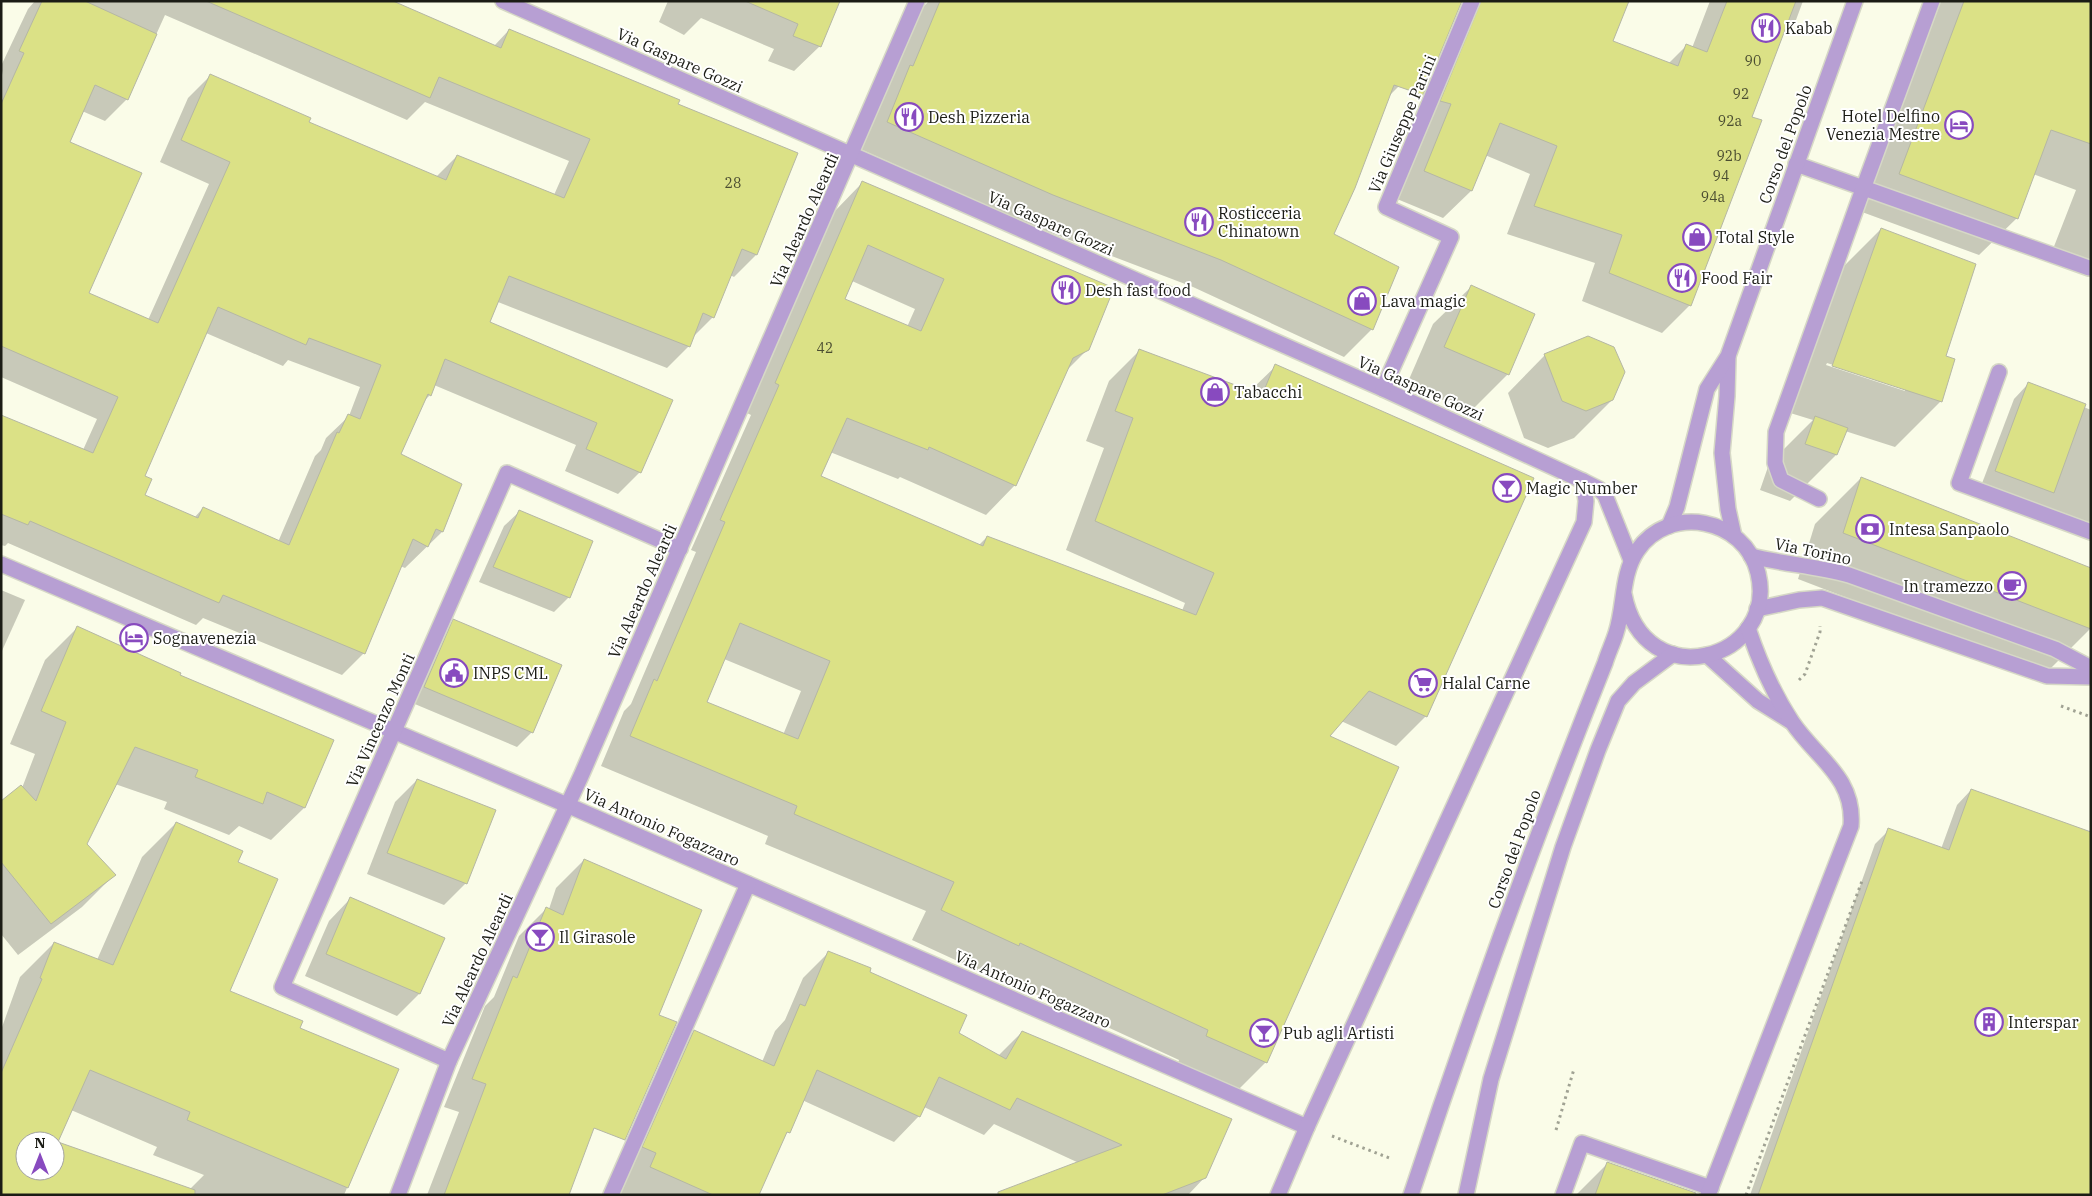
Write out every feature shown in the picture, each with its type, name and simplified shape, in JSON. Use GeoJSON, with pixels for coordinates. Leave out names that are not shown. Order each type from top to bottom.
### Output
{"type":"FeatureCollection","features":[{"type":"Feature","properties":{"kind":"street","name":"Via Gaspare Gozzi"},"geometry":{"type":"LineString","coordinates":[[503,1],[1382,389],[1583,481],[1599,489],[1605,495],[1631,560]]}},
{"type":"Feature","properties":{"kind":"street","name":"Via Aleardo Aleardi"},"geometry":{"type":"LineString","coordinates":[[398,1195],[449,1060],[567,805],[917,1]]}},
{"type":"Feature","properties":{"kind":"street","name":"Via Giuseppe Parini"},"geometry":{"type":"LineString","coordinates":[[1382,389],[1451,237],[1386,208],[1472,1]]}},
{"type":"Feature","properties":{"kind":"street","name":"Corso del Popolo"},"geometry":{"type":"LineString","coordinates":[[1670,526],[1677,507],[1707,389],[1728,356],[1855,1]]}},
{"type":"Feature","properties":{"kind":"street"},"geometry":{"type":"LineString","coordinates":[[1819,499],[1781,480],[1775,463],[1776,432],[1932,1]]}},
{"type":"Feature","properties":{"kind":"street"},"geometry":{"type":"LineString","coordinates":[[1796,164],[2089,268]]}},
{"type":"Feature","properties":{"kind":"street","name":"Corso del Popolo"},"geometry":{"type":"LineString","coordinates":[[1728,356],[1722,453],[1728,510],[1734,536]]}},
{"type":"Feature","properties":{"kind":"street"},"geometry":{"type":"LineString","coordinates":[[1999,372],[1959,483],[2091,532]]}},
{"type":"Feature","properties":{"kind":"street","name":"Via Vincenzo Monti"},"geometry":{"type":"LineString","coordinates":[[449,1060],[282,987],[507,473],[680,549]]}},
{"type":"Feature","properties":{"kind":"street"},"geometry":{"type":"LineString","coordinates":[[1278,1195],[1307,1127],[1584,522],[1586,501],[1583,481]]}},
{"type":"Feature","properties":{"kind":"street","name":"Corso del Popolo"},"geometry":{"type":"LineString","coordinates":[[1624,594],[1627,610],[1634,625],[1651,642],[1672,654],[1695,657],[1707,655],[1726,648],[1742,636],[1748,628],[1757,609],[1760,591],[1758,572],[1751,556],[1734,536],[1714,525],[1692,521],[1670,526]]}},
{"type":"Feature","properties":{"kind":"street"},"geometry":{"type":"LineString","coordinates":[[1624,594],[1626,576],[1631,560],[1647,539],[1670,526]]}},
{"type":"Feature","properties":{"kind":"street","name":"Via Torino"},"geometry":{"type":"LineString","coordinates":[[1751,556],[1775,562],[1826,569],[1849,576],[2055,649],[2091,668]]}},
{"type":"Feature","properties":{"kind":"street","name":"Via Antonio Fogazzaro"},"geometry":{"type":"LineString","coordinates":[[1,564],[567,805],[1307,1127]]}},
{"type":"Feature","properties":{"kind":"street","name":"Corso del Popolo"},"geometry":{"type":"LineString","coordinates":[[1411,1195],[1556,785],[1616,633],[1624,594]]}},
{"type":"Feature","properties":{"kind":"street"},"geometry":{"type":"LineString","coordinates":[[1757,609],[1799,600],[1822,598],[2047,676],[2091,677]]}},
{"type":"Feature","properties":{"kind":"street"},"geometry":{"type":"LineString","coordinates":[[1564,1195],[1582,1143],[1709,1191],[1851,826],[1852,813],[1843,783],[1794,724],[1778,699],[1756,651],[1748,628]]}},
{"type":"Feature","properties":{"kind":"street"},"geometry":{"type":"LineString","coordinates":[[1466,1195],[1491,1079],[1563,847],[1598,750],[1618,701],[1634,683],[1672,654]]}},
{"type":"Feature","properties":{"kind":"street"},"geometry":{"type":"LineString","coordinates":[[1707,655],[1758,701],[1794,724]]}},
{"type":"Feature","properties":{"kind":"street"},"geometry":{"type":"LineString","coordinates":[[611,1195],[748,884]]}},
{"type":"Feature","properties":{"kind":"path"},"geometry":{"type":"LineString","coordinates":[[1794,684],[1805,674],[1820,632],[1820,620]]}},
{"type":"Feature","properties":{"kind":"path"},"geometry":{"type":"LineString","coordinates":[[1746,1195],[1864,873]]}},
{"type":"Feature","properties":{"kind":"path"},"geometry":{"type":"LineString","coordinates":[[1553,1138],[1574,1069]]}},
{"type":"Feature","properties":{"kind":"path"},"geometry":{"type":"LineString","coordinates":[[1307,1127],[1392,1159]]}},
{"type":"Feature","properties":{"kind":"building"},"geometry":{"type":"Polygon","coordinates":[[[42,1],[85,1],[157,34],[128,100],[95,85],[70,142],[142,173],[89,293],[158,323],[230,162],[181,140],[210,74],[311,118],[309,122],[446,180],[457,155],[564,198],[590,139],[439,77],[430,98],[206,1],[393,1],[501,48],[509,29],[680,100],[678,104],[798,153],[757,255],[742,249],[714,318],[703,313],[690,347],[509,276],[490,322],[673,400],[641,473],[586,449],[597,423],[445,359],[431,396],[428,394],[401,454],[462,484],[443,532],[436,529],[428,547],[413,539],[365,654],[223,595],[219,603],[30,521],[28,525],[1,514],[1,415],[93,453],[118,397],[1,346],[1,104],[24,53],[19,51],[42,1]],[[218,307],[145,476],[152,479],[145,495],[198,518],[203,507],[289,545],[337,432],[339,433],[348,414],[360,419],[381,365],[309,338],[306,345],[218,307]]]}},
{"type":"Feature","properties":{"kind":"building"},"geometry":{"type":"Polygon","coordinates":[[[745,1],[840,1],[821,47],[793,36],[798,24],[745,1]]]}},
{"type":"Feature","properties":{"kind":"building"},"geometry":{"type":"Polygon","coordinates":[[[940,1],[1462,1],[1423,95],[1394,85],[1355,188],[1334,234],[1399,267],[1373,330],[1221,260],[1053,195],[887,122],[910,65],[913,66],[940,1]]]}},
{"type":"Feature","properties":{"kind":"building"},"geometry":{"type":"Polygon","coordinates":[[[1481,1],[1629,1],[1613,41],[1678,66],[1686,44],[1707,52],[1727,1],[1796,1],[1752,117],[1762,120],[1691,306],[1609,273],[1622,235],[1534,206],[1557,146],[1500,123],[1472,191],[1424,171],[1451,104],[1440,101],[1481,1]]]}},
{"type":"Feature","properties":{"kind":"building"},"geometry":{"type":"Polygon","coordinates":[[[1964,1],[2091,1],[2091,144],[2051,130],[2018,219],[1899,174],[1964,1]]]}},
{"type":"Feature","properties":{"kind":"building"},"geometry":{"type":"Polygon","coordinates":[[[862,181],[1114,288],[1089,350],[1073,358],[1016,486],[929,447],[928,450],[847,418],[821,476],[983,546],[987,536],[1196,615],[1214,573],[1095,521],[1133,418],[1115,411],[1139,349],[1262,395],[1275,364],[1534,478],[1427,717],[1369,691],[1330,736],[1399,767],[1267,1063],[1206,1036],[1208,1030],[1020,943],[1019,946],[941,910],[954,882],[794,814],[797,806],[630,736],[654,679],[657,681],[725,522],[720,520],[779,385],[775,383],[862,181]],[[868,245],[845,299],[921,331],[944,279],[868,245]],[[740,623],[707,702],[798,739],[830,661],[740,623]]]}},
{"type":"Feature","properties":{"kind":"building"},"geometry":{"type":"Polygon","coordinates":[[[1881,228],[1976,264],[1946,356],[1955,359],[1942,402],[1832,366],[1881,228]]]}},
{"type":"Feature","properties":{"kind":"building"},"geometry":{"type":"Polygon","coordinates":[[[1471,285],[1535,314],[1509,375],[1444,347],[1471,285]]]}},
{"type":"Feature","properties":{"kind":"building"},"geometry":{"type":"Polygon","coordinates":[[[1588,336],[1614,347],[1625,372],[1613,400],[1586,411],[1562,401],[1544,354],[1588,336]]]}},
{"type":"Feature","properties":{"kind":"building"},"geometry":{"type":"Polygon","coordinates":[[[2028,382],[2086,404],[2054,493],[1995,471],[2028,382]]]}},
{"type":"Feature","properties":{"kind":"building"},"geometry":{"type":"Polygon","coordinates":[[[1815,416],[1848,428],[1837,455],[1805,444],[1815,416]]]}},
{"type":"Feature","properties":{"kind":"building"},"geometry":{"type":"Polygon","coordinates":[[[1861,477],[2091,568],[2091,629],[1843,533],[1861,477]]]}},
{"type":"Feature","properties":{"kind":"building"},"geometry":{"type":"Polygon","coordinates":[[[519,510],[593,541],[570,598],[493,567],[519,510]]]}},
{"type":"Feature","properties":{"kind":"building"},"geometry":{"type":"Polygon","coordinates":[[[453,619],[562,665],[533,733],[424,687],[453,619]]]}},
{"type":"Feature","properties":{"kind":"building"},"geometry":{"type":"Polygon","coordinates":[[[77,626],[181,673],[180,675],[334,740],[305,808],[267,792],[263,804],[195,777],[198,770],[135,747],[87,844],[116,875],[51,924],[1,862],[1,801],[21,785],[36,801],[66,722],[41,711],[77,626]]]}},
{"type":"Feature","properties":{"kind":"building"},"geometry":{"type":"Polygon","coordinates":[[[417,779],[496,810],[467,884],[387,853],[417,779]]]}},
{"type":"Feature","properties":{"kind":"building","name":"Interspar"},"geometry":{"type":"Polygon","coordinates":[[[1971,789],[2091,832],[2091,1195],[1758,1195],[1888,828],[1949,850],[1971,789]]]}},
{"type":"Feature","properties":{"kind":"building"},"geometry":{"type":"Polygon","coordinates":[[[176,822],[243,851],[238,862],[278,879],[230,991],[303,1021],[300,1028],[399,1069],[348,1188],[187,1120],[190,1112],[90,1070],[63,1131],[15,1131],[15,1181],[65,1181],[65,1144],[195,1190],[195,1195],[1,1195],[1,1073],[42,979],[40,978],[54,942],[113,965],[176,822]]]}},
{"type":"Feature","properties":{"kind":"building"},"geometry":{"type":"Polygon","coordinates":[[[584,859],[702,910],[659,1015],[677,1022],[625,1140],[594,1128],[569,1195],[444,1195],[486,1084],[472,1079],[513,976],[517,978],[546,907],[563,915],[584,859]]]}},
{"type":"Feature","properties":{"kind":"building"},"geometry":{"type":"Polygon","coordinates":[[[350,897],[445,938],[420,994],[326,954],[350,897]]]}},
{"type":"Feature","properties":{"kind":"building"},"geometry":{"type":"Polygon","coordinates":[[[828,951],[871,968],[870,972],[967,1015],[959,1033],[1006,1059],[1022,1031],[1232,1119],[1206,1178],[1162,1195],[998,1195],[998,1192],[1122,1145],[1017,1098],[1010,1110],[939,1077],[920,1117],[817,1070],[790,1133],[787,1132],[759,1195],[713,1195],[650,1167],[656,1153],[642,1147],[694,1030],[774,1066],[800,1004],[805,1006],[828,951]]]}},
{"type":"Feature","properties":{"kind":"building"},"geometry":{"type":"Polygon","coordinates":[[[1607,1162],[1696,1193],[1695,1195],[1595,1195],[1607,1162]]]}},
{"type":"Feature","properties":{"kind":"place","name":"Kabab"},"geometry":{"type":"Point","coordinates":[1766,28]}},
{"type":"Feature","properties":{"kind":"place","name":"Desh Pizzeria"},"geometry":{"type":"Point","coordinates":[909,117]}},
{"type":"Feature","properties":{"kind":"place","name":"Hotel Delfino Venezia Mestre"},"geometry":{"type":"Point","coordinates":[1959,125]}},
{"type":"Feature","properties":{"kind":"place","name":"Rosticceria Chinatown"},"geometry":{"type":"Point","coordinates":[1199,222]}},
{"type":"Feature","properties":{"kind":"place","name":"Total Style"},"geometry":{"type":"Point","coordinates":[1697,237]}},
{"type":"Feature","properties":{"kind":"place","name":"Food Fair"},"geometry":{"type":"Point","coordinates":[1682,278]}},
{"type":"Feature","properties":{"kind":"place","name":"Desh fast food"},"geometry":{"type":"Point","coordinates":[1066,290]}},
{"type":"Feature","properties":{"kind":"place","name":"Lava magic"},"geometry":{"type":"Point","coordinates":[1362,301]}},
{"type":"Feature","properties":{"kind":"place","name":"Tabacchi"},"geometry":{"type":"Point","coordinates":[1215,392]}},
{"type":"Feature","properties":{"kind":"place","name":"Magic Number"},"geometry":{"type":"Point","coordinates":[1507,488]}},
{"type":"Feature","properties":{"kind":"place","name":"Intesa Sanpaolo"},"geometry":{"type":"Point","coordinates":[1870,529]}},
{"type":"Feature","properties":{"kind":"place","name":"In tramezzo"},"geometry":{"type":"Point","coordinates":[2012,586]}},
{"type":"Feature","properties":{"kind":"place","name":"Sognavenezia"},"geometry":{"type":"Point","coordinates":[134,638]}},
{"type":"Feature","properties":{"kind":"place","name":"INPS CML"},"geometry":{"type":"Point","coordinates":[454,673]}},
{"type":"Feature","properties":{"kind":"place","name":"Halal Carne"},"geometry":{"type":"Point","coordinates":[1423,683]}},
{"type":"Feature","properties":{"kind":"place","name":"Il Girasole"},"geometry":{"type":"Point","coordinates":[540,937]}},
{"type":"Feature","properties":{"kind":"place","name":"Interspar"},"geometry":{"type":"Point","coordinates":[1989,1022]}},
{"type":"Feature","properties":{"kind":"place","name":"Pub agli Artisti"},"geometry":{"type":"Point","coordinates":[1264,1033]}}]}
